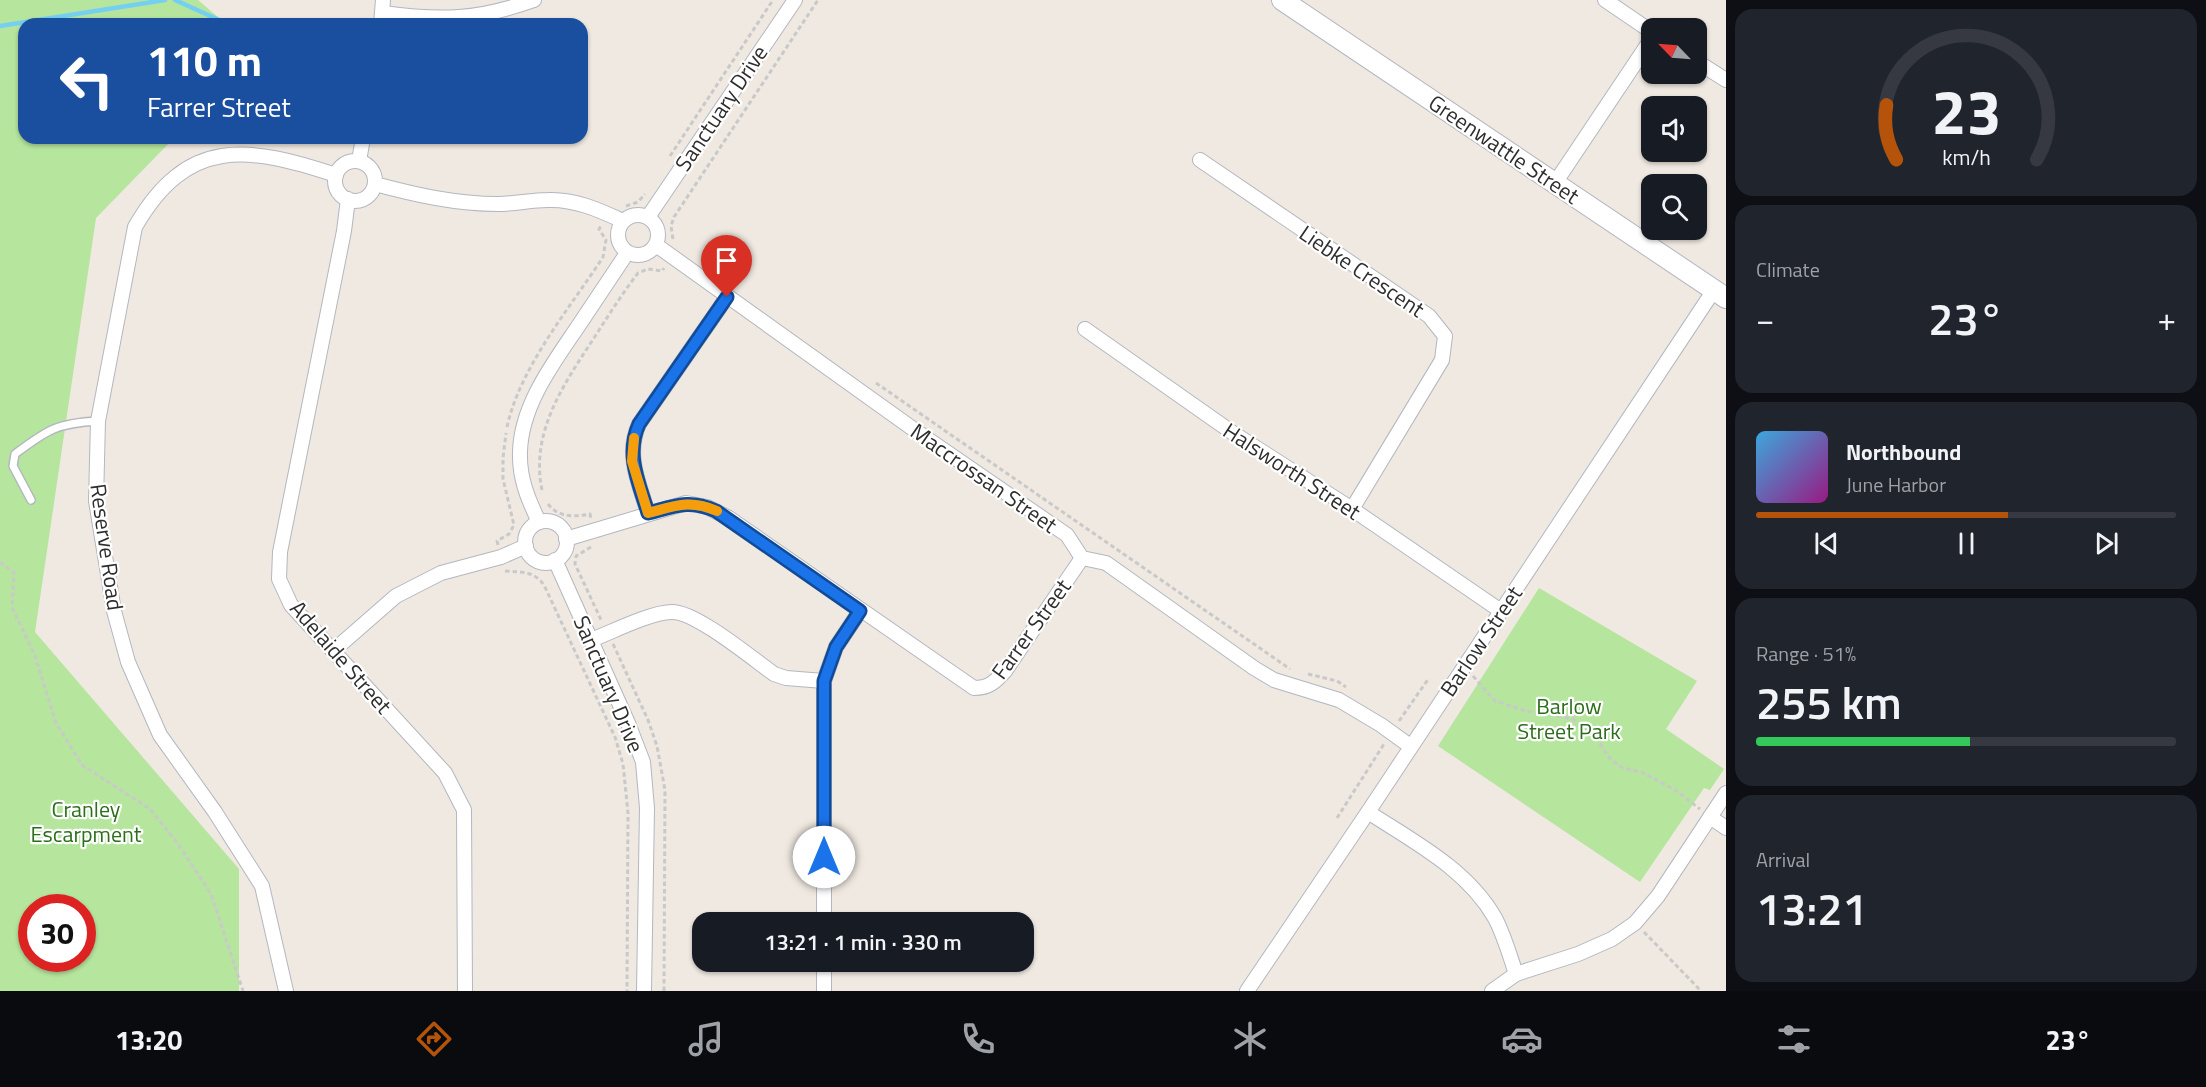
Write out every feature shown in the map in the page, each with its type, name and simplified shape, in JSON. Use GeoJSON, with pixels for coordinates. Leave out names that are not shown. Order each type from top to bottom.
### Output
{"type":"FeatureCollection","features":[{"type":"Feature","properties":{"kind":"main road","name":"Greenwattle Street"},"geometry":{"type":"LineString","coordinates":[[1282,0],[1720,294]]}},
{"type":"Feature","properties":{"kind":"street"},"geometry":{"type":"LineString","coordinates":[[459,18],[495,13],[534,0]]}},
{"type":"Feature","properties":{"kind":"street","name":"Sanctuary Drive"},"geometry":{"type":"LineString","coordinates":[[648,217],[795,0]]}},
{"type":"Feature","properties":{"kind":"street"},"geometry":{"type":"LineString","coordinates":[[1605,0],[1641,25]]}},
{"type":"Feature","properties":{"kind":"street"},"geometry":{"type":"LineString","coordinates":[[382,12],[442,18]]}},
{"type":"Feature","properties":{"kind":"street"},"geometry":{"type":"LineString","coordinates":[[1556,183],[1641,55]]}},
{"type":"Feature","properties":{"kind":"street"},"geometry":{"type":"LineString","coordinates":[[1707,68],[1726,80]]}},
{"type":"Feature","properties":{"kind":"street"},"geometry":{"type":"LineString","coordinates":[[358,161],[362,144]]}},
{"type":"Feature","properties":{"kind":"street","name":"Reserve Road"},"geometry":{"type":"LineString","coordinates":[[286,991],[262,886],[215,812],[160,735],[128,662],[114,611],[96,501],[98,421],[135,227],[159,191],[184,170],[209,158],[248,153],[301,163],[336,174]]}},
{"type":"Feature","properties":{"kind":"street","name":"Liebke Crescent"},"geometry":{"type":"LineString","coordinates":[[1200,160],[1429,316],[1445,336],[1442,360],[1353,509]]}},
{"type":"Feature","properties":{"kind":"street"},"geometry":{"type":"LineString","coordinates":[[358,161],[370,166],[375,184],[370,195],[353,201],[343,196],[336,186],[336,174],[347,162],[358,161]]}},
{"type":"Feature","properties":{"kind":"street"},"geometry":{"type":"LineString","coordinates":[[375,184],[435,199],[453,201],[497,204],[560,200],[576,202],[623,221]]}},
{"type":"Feature","properties":{"kind":"street","name":"Adelaide Street"},"geometry":{"type":"LineString","coordinates":[[348,199],[344,231],[279,552],[279,579],[291,604],[446,774],[464,810],[465,991]]}},
{"type":"Feature","properties":{"kind":"street"},"geometry":{"type":"LineString","coordinates":[[636,214],[648,217],[658,230],[656,245],[642,255],[627,253],[618,243],[617,236],[623,221],[636,214]]}},
{"type":"Feature","properties":{"kind":"street","name":"Maccrossan Street"},"geometry":{"type":"LineString","coordinates":[[656,245],[1067,536],[1082,558]]}},
{"type":"Feature","properties":{"kind":"street"},"geometry":{"type":"LineString","coordinates":[[538,522],[523,487],[520,453],[526,421],[535,396],[551,367],[627,253]]}},
{"type":"Feature","properties":{"kind":"street","name":"Barlow Street"},"geometry":{"type":"LineString","coordinates":[[1247,991],[1500,611],[1720,294]]}},
{"type":"Feature","properties":{"kind":"street"},"geometry":{"type":"LineString","coordinates":[[648,513],[632,461],[634,435],[639,424],[727,297]]}},
{"type":"Feature","properties":{"kind":"street","name":"Halsworth Street"},"geometry":{"type":"LineString","coordinates":[[1085,329],[1233,433],[1353,509],[1500,611]]}},
{"type":"Feature","properties":{"kind":"street","name":"Farrer Street"},"geometry":{"type":"LineString","coordinates":[[566,539],[686,503],[716,511],[962,682],[974,688],[984,688],[994,684],[1005,671],[1082,558]]}},
{"type":"Feature","properties":{"kind":"street"},"geometry":{"type":"LineString","coordinates":[[546,521],[559,526],[566,539],[565,550],[555,560],[548,562],[535,560],[528,553],[527,533],[538,522],[546,521]]}},
{"type":"Feature","properties":{"kind":"street"},"geometry":{"type":"LineString","coordinates":[[333,651],[396,596],[441,573],[501,557],[526,546]]}},
{"type":"Feature","properties":{"kind":"street"},"geometry":{"type":"LineString","coordinates":[[1082,558],[1106,563],[1274,680],[1339,700],[1410,746]]}},
{"type":"Feature","properties":{"kind":"street","name":"Sanctuary Drive"},"geometry":{"type":"LineString","coordinates":[[555,560],[628,723],[643,762],[647,808],[644,991]]}},
{"type":"Feature","properties":{"kind":"street"},"geometry":{"type":"LineString","coordinates":[[824,912],[824,681],[836,647],[860,611]]}},
{"type":"Feature","properties":{"kind":"street"},"geometry":{"type":"LineString","coordinates":[[591,640],[660,613],[679,612],[701,623],[774,674],[786,678],[824,681]]}},
{"type":"Feature","properties":{"kind":"street"},"geometry":{"type":"LineString","coordinates":[[1492,991],[1516,974],[1578,954],[1612,939],[1635,923],[1659,896],[1726,793]]}},
{"type":"Feature","properties":{"kind":"street"},"geometry":{"type":"LineString","coordinates":[[1368,812],[1457,871],[1478,892],[1496,920],[1516,974]]}},
{"type":"Feature","properties":{"kind":"street"},"geometry":{"type":"LineString","coordinates":[[1710,817],[1726,828]]}},
{"type":"Feature","properties":{"kind":"street"},"geometry":{"type":"LineString","coordinates":[[824,972],[824,991]]}},
{"type":"Feature","properties":{"kind":"lane"},"geometry":{"type":"LineString","coordinates":[[31,500],[13,466],[15,454],[40,435],[66,423],[98,421]]}},
{"type":"Feature","properties":{"kind":"path"},"geometry":{"type":"LineString","coordinates":[[670,156],[773,0]]}},
{"type":"Feature","properties":{"kind":"path"},"geometry":{"type":"LineString","coordinates":[[627,991],[628,813],[621,752],[606,715],[544,585],[539,578],[531,574],[505,572],[497,541],[510,534],[514,525],[506,498],[503,458],[506,432],[515,400],[529,369],[603,257],[606,240],[599,229],[614,204],[630,206],[638,202],[647,191]]}},
{"type":"Feature","properties":{"kind":"path"},"geometry":{"type":"LineString","coordinates":[[874,381],[1284,666],[1295,671]]}},
{"type":"Feature","properties":{"kind":"path"},"geometry":{"type":"LineString","coordinates":[[0,562],[14,573],[12,607],[35,656],[57,723],[82,765],[150,809],[176,841],[211,894],[243,991]]}},
{"type":"Feature","properties":{"kind":"path"},"geometry":{"type":"LineString","coordinates":[[1462,668],[1472,674],[1495,701],[1526,711],[1573,719],[1597,740],[1611,760],[1623,768],[1641,772],[1675,790],[1710,817]]}},
{"type":"Feature","properties":{"kind":"path"},"geometry":{"type":"LineString","coordinates":[[1305,673],[1337,681],[1351,690]]}},
{"type":"Feature","properties":{"kind":"path"},"geometry":{"type":"LineString","coordinates":[[1337,818],[1400,718],[1429,678]]}},
{"type":"Feature","properties":{"kind":"path"},"geometry":{"type":"LineString","coordinates":[[1393,717],[1400,718]]}},
{"type":"Feature","properties":{"kind":"path"},"geometry":{"type":"LineString","coordinates":[[1635,923],[1701,991]]}},
{"type":"Feature","properties":{"kind":"green space","name":"Cranley Escarpment"},"geometry":{"type":"Polygon","coordinates":[[[0,0],[198,0],[219,18],[18,18],[18,144],[168,144],[96,218],[35,632],[239,869],[239,991],[0,991],[0,0]]]}},
{"type":"Feature","properties":{"kind":"green space","name":"Barlow Street Park"},"geometry":{"type":"Polygon","coordinates":[[[1539,588],[1697,681],[1666,729],[1724,769],[1710,790],[1704,788],[1640,882],[1438,746],[1539,588]]]}},
{"type":"Feature","properties":{"kind":"waterway"},"geometry":{"type":"LineString","coordinates":[[51,18],[165,0]]}},
{"type":"Feature","properties":{"kind":"waterway"},"geometry":{"type":"LineString","coordinates":[[175,0],[215,18]]}},
{"type":"Feature","properties":{"kind":"waterway"},"geometry":{"type":"LineString","coordinates":[[0,26],[18,23]]}},
{"type":"Feature","properties":{"kind":"slow traffic"},"geometry":{"type":"LineString","coordinates":[[634,438],[632,461],[648,513],[686,503],[717,511]]}},
{"type":"Feature","properties":{"kind":"route"},"geometry":{"type":"LineString","coordinates":[[727,297],[639,424],[634,435],[632,461],[648,513],[686,503],[716,511],[860,611],[836,647],[824,681],[824,857]]}}]}
